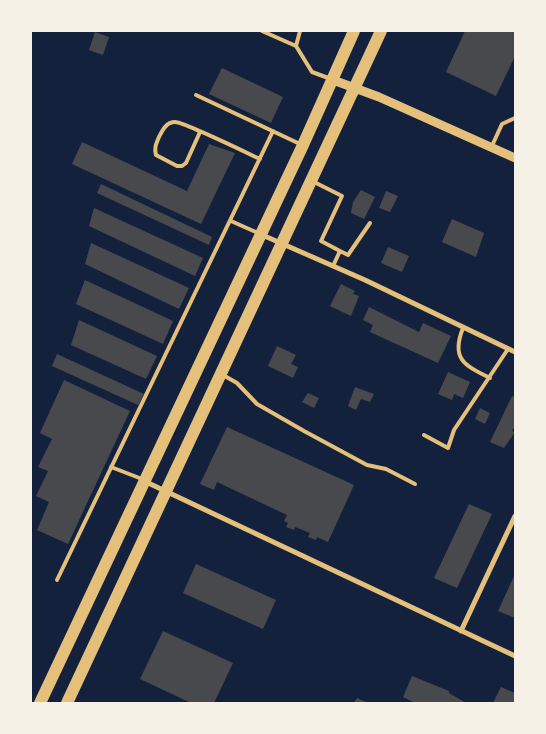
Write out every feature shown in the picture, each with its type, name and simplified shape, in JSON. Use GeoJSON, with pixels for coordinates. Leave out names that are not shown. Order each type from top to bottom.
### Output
{"type":"FeatureCollection","features":[{"type":"Feature","properties":{"kind":"main road"},"geometry":{"type":"LineString","coordinates":[[40,703],[303,145],[354,31]]}},
{"type":"Feature","properties":{"kind":"main road"},"geometry":{"type":"LineString","coordinates":[[67,703],[381,31]]}},
{"type":"Feature","properties":{"kind":"street"},"geometry":{"type":"LineString","coordinates":[[333,80],[515,158]]}},
{"type":"Feature","properties":{"kind":"street"},"geometry":{"type":"LineString","coordinates":[[260,234],[333,266],[515,352]]}},
{"type":"Feature","properties":{"kind":"street"},"geometry":{"type":"LineString","coordinates":[[144,480],[515,656]]}},
{"type":"Feature","properties":{"kind":"street"},"geometry":{"type":"LineString","coordinates":[[461,631],[515,516]]}},
{"type":"Feature","properties":{"kind":"lane"},"geometry":{"type":"LineString","coordinates":[[262,31],[296,46],[312,72],[333,80]]}},
{"type":"Feature","properties":{"kind":"lane"},"geometry":{"type":"LineString","coordinates":[[296,46],[300,31]]}},
{"type":"Feature","properties":{"kind":"lane"},"geometry":{"type":"LineString","coordinates":[[196,96],[303,145]]}},
{"type":"Feature","properties":{"kind":"lane"},"geometry":{"type":"LineString","coordinates":[[491,148],[502,124],[515,118]]}},
{"type":"Feature","properties":{"kind":"lane"},"geometry":{"type":"LineString","coordinates":[[200,132],[186,163],[182,166],[177,166],[156,156],[155,147],[163,129],[169,123],[176,122],[200,132],[260,159]]}},
{"type":"Feature","properties":{"kind":"lane"},"geometry":{"type":"LineString","coordinates":[[57,580],[274,132]]}},
{"type":"Feature","properties":{"kind":"lane"},"geometry":{"type":"LineString","coordinates":[[312,180],[342,196],[321,242],[348,255],[370,223]]}},
{"type":"Feature","properties":{"kind":"lane"},"geometry":{"type":"LineString","coordinates":[[230,221],[260,234]]}},
{"type":"Feature","properties":{"kind":"lane"},"geometry":{"type":"LineString","coordinates":[[333,266],[340,251]]}},
{"type":"Feature","properties":{"kind":"lane"},"geometry":{"type":"LineString","coordinates":[[463,328],[458,342],[458,354],[462,361],[472,369],[490,378]]}},
{"type":"Feature","properties":{"kind":"lane"},"geometry":{"type":"LineString","coordinates":[[424,435],[448,448],[454,430],[508,349]]}},
{"type":"Feature","properties":{"kind":"lane"},"geometry":{"type":"LineString","coordinates":[[221,374],[236,383],[257,404],[304,431],[367,465],[386,469],[415,484]]}},
{"type":"Feature","properties":{"kind":"lane"},"geometry":{"type":"LineString","coordinates":[[112,467],[144,480]]}},
{"type":"Feature","properties":{"kind":"building"},"geometry":{"type":"Polygon","coordinates":[[[465,31],[515,31],[515,56],[496,96],[446,72],[465,31]]]}},
{"type":"Feature","properties":{"kind":"building"},"geometry":{"type":"Polygon","coordinates":[[[95,32],[109,37],[103,55],[89,50],[95,32]]]}},
{"type":"Feature","properties":{"kind":"building"},"geometry":{"type":"Polygon","coordinates":[[[222,68],[283,97],[271,123],[209,94],[222,68]]]}},
{"type":"Feature","properties":{"kind":"building"},"geometry":{"type":"Polygon","coordinates":[[[82,142],[187,191],[209,144],[235,153],[201,224],[72,164],[82,142]]]}},
{"type":"Feature","properties":{"kind":"building"},"geometry":{"type":"Polygon","coordinates":[[[101,184],[212,237],[209,245],[97,193],[101,184]]]}},
{"type":"Feature","properties":{"kind":"building"},"geometry":{"type":"Polygon","coordinates":[[[361,190],[375,197],[364,219],[351,213],[353,202],[361,190]]]}},
{"type":"Feature","properties":{"kind":"building"},"geometry":{"type":"Polygon","coordinates":[[[386,191],[398,196],[390,212],[379,208],[386,191]]]}},
{"type":"Feature","properties":{"kind":"building"},"geometry":{"type":"Polygon","coordinates":[[[94,208],[203,258],[195,276],[89,226],[94,208]]]}},
{"type":"Feature","properties":{"kind":"building"},"geometry":{"type":"Polygon","coordinates":[[[452,219],[484,233],[476,257],[442,242],[452,219]]]}},
{"type":"Feature","properties":{"kind":"building"},"geometry":{"type":"Polygon","coordinates":[[[91,243],[189,288],[179,309],[85,264],[91,243]]]}},
{"type":"Feature","properties":{"kind":"building"},"geometry":{"type":"Polygon","coordinates":[[[388,247],[409,256],[402,272],[381,263],[388,247]]]}},
{"type":"Feature","properties":{"kind":"building"},"geometry":{"type":"Polygon","coordinates":[[[85,280],[173,321],[163,344],[76,304],[85,280]]]}},
{"type":"Feature","properties":{"kind":"building"},"geometry":{"type":"Polygon","coordinates":[[[341,284],[355,291],[353,294],[359,296],[351,316],[330,306],[341,284]]]}},
{"type":"Feature","properties":{"kind":"building"},"geometry":{"type":"Polygon","coordinates":[[[369,307],[419,332],[423,323],[451,336],[438,363],[370,332],[373,325],[363,320],[369,307]]]}},
{"type":"Feature","properties":{"kind":"building"},"geometry":{"type":"Polygon","coordinates":[[[79,320],[157,356],[146,379],[71,345],[79,320]]]}},
{"type":"Feature","properties":{"kind":"building"},"geometry":{"type":"Polygon","coordinates":[[[277,346],[296,355],[291,364],[298,367],[293,378],[268,366],[277,346]]]}},
{"type":"Feature","properties":{"kind":"building"},"geometry":{"type":"Polygon","coordinates":[[[57,354],[144,394],[138,405],[52,366],[57,354]]]}},
{"type":"Feature","properties":{"kind":"building"},"geometry":{"type":"Polygon","coordinates":[[[448,372],[470,382],[463,398],[454,394],[452,400],[438,394],[448,372]]]}},
{"type":"Feature","properties":{"kind":"building"},"geometry":{"type":"Polygon","coordinates":[[[64,380],[130,411],[68,544],[37,530],[49,502],[36,496],[48,471],[38,467],[52,439],[40,433],[64,380]]]}},
{"type":"Feature","properties":{"kind":"building"},"geometry":{"type":"Polygon","coordinates":[[[355,387],[374,394],[370,402],[361,399],[356,410],[348,406],[355,387]]]}},
{"type":"Feature","properties":{"kind":"building"},"geometry":{"type":"Polygon","coordinates":[[[308,393],[319,398],[314,408],[302,402],[308,393]]]}},
{"type":"Feature","properties":{"kind":"building"},"geometry":{"type":"Polygon","coordinates":[[[512,396],[515,397],[515,426],[512,431],[515,432],[504,448],[490,442],[512,396]]]}},
{"type":"Feature","properties":{"kind":"building"},"geometry":{"type":"Polygon","coordinates":[[[480,408],[490,413],[485,424],[475,419],[480,408]]]}},
{"type":"Feature","properties":{"kind":"building"},"geometry":{"type":"Polygon","coordinates":[[[227,427],[354,485],[328,542],[317,537],[316,540],[308,537],[310,533],[295,527],[294,530],[286,527],[288,523],[284,521],[287,515],[217,482],[214,490],[200,484],[227,427]]]}},
{"type":"Feature","properties":{"kind":"building"},"geometry":{"type":"Polygon","coordinates":[[[469,504],[492,514],[457,588],[434,578],[469,504]]]}},
{"type":"Feature","properties":{"kind":"building"},"geometry":{"type":"Polygon","coordinates":[[[196,564],[276,600],[263,629],[183,593],[196,564]]]}},
{"type":"Feature","properties":{"kind":"building"},"geometry":{"type":"Polygon","coordinates":[[[515,574],[515,618],[498,611],[515,574]]]}},
{"type":"Feature","properties":{"kind":"building"},"geometry":{"type":"Polygon","coordinates":[[[163,631],[233,663],[214,703],[191,703],[140,679],[163,631]]]}},
{"type":"Feature","properties":{"kind":"building"},"geometry":{"type":"Polygon","coordinates":[[[412,676],[449,691],[449,693],[466,703],[415,703],[403,697],[412,676]]]}},
{"type":"Feature","properties":{"kind":"building"},"geometry":{"type":"Polygon","coordinates":[[[501,687],[515,693],[515,703],[493,703],[501,687]]]}},
{"type":"Feature","properties":{"kind":"building"},"geometry":{"type":"Polygon","coordinates":[[[357,698],[368,703],[354,703],[357,698]]]}}]}
